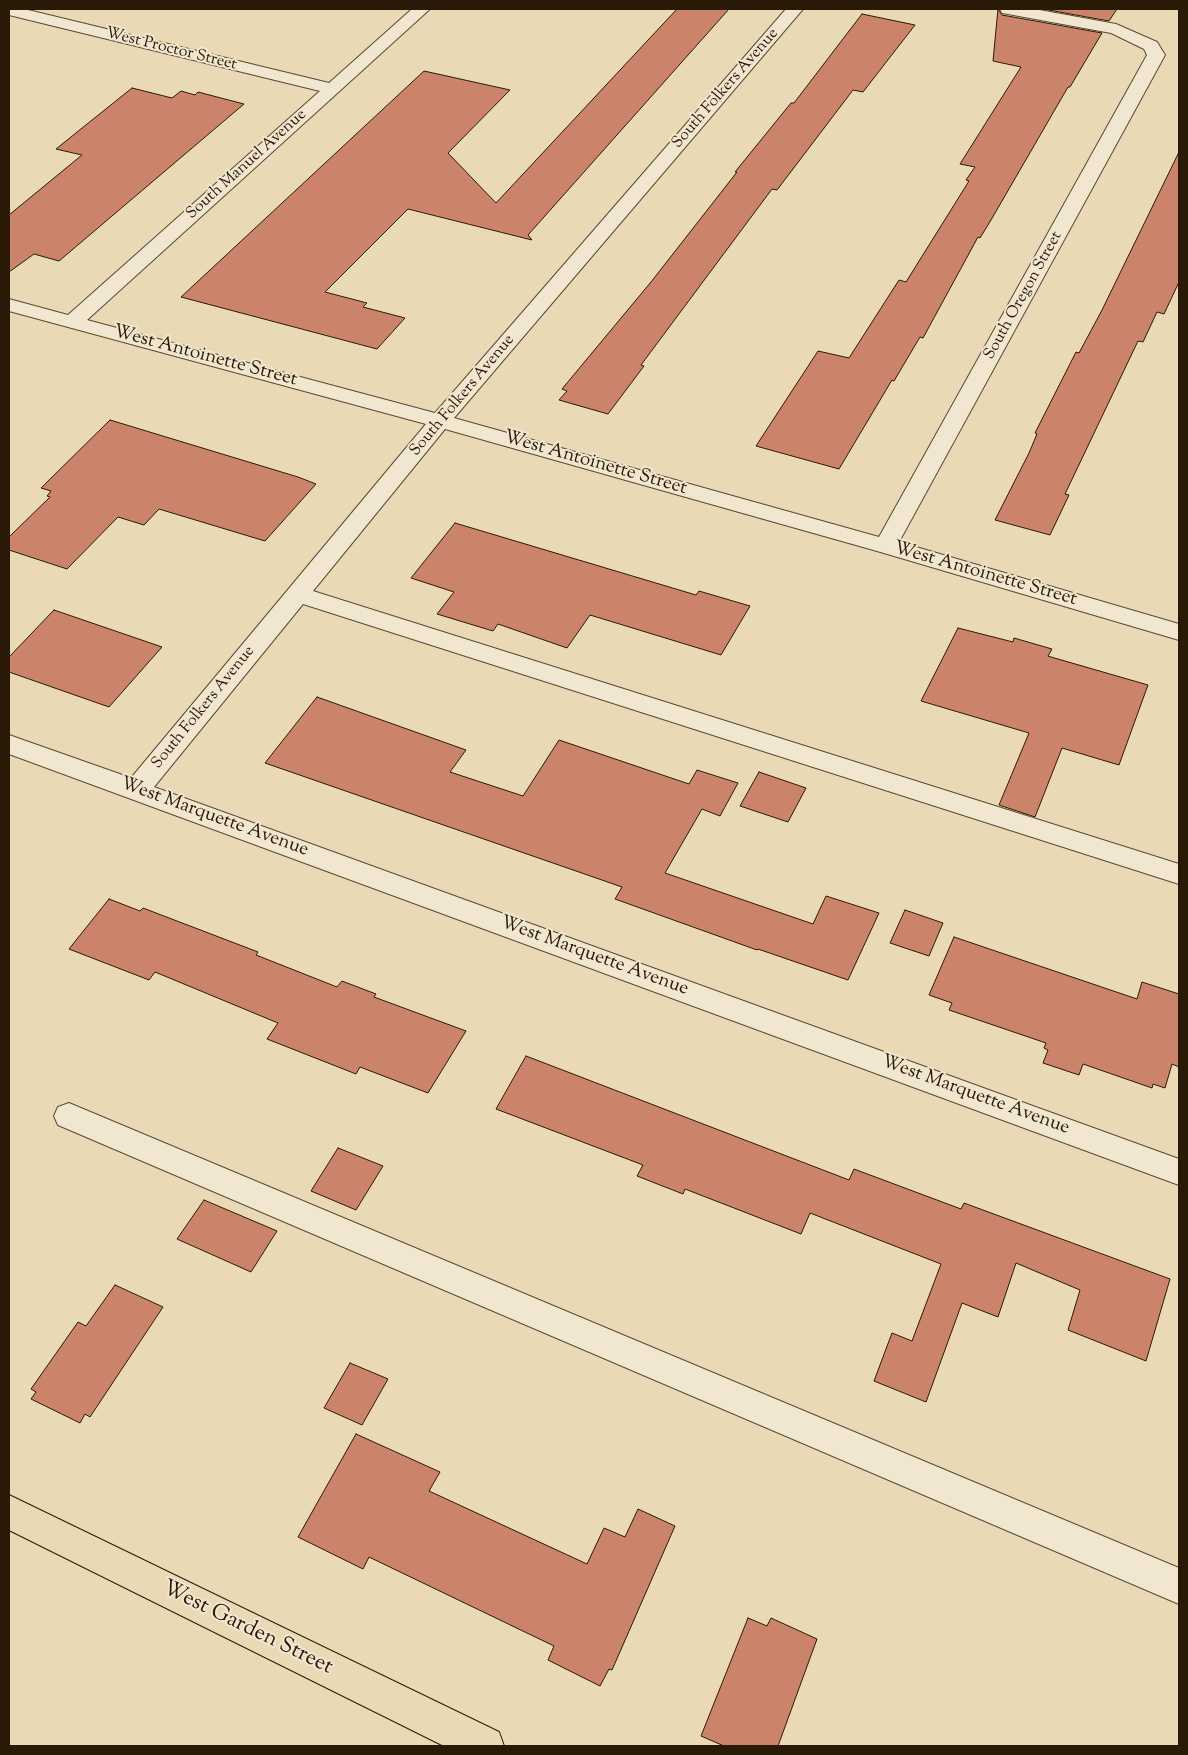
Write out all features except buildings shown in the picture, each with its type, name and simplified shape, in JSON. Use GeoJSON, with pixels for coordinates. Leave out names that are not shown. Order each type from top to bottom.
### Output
{"type":"FeatureCollection","features":[{"type":"Feature","properties":{"kind":"main road","name":"West Garden Street"},"geometry":{"type":"LineString","coordinates":[[9,1512],[485,1746]]}},
{"type":"Feature","properties":{"kind":"street","name":"South Manuel Avenue"},"geometry":{"type":"LineString","coordinates":[[72,321],[422,9]]}},
{"type":"Feature","properties":{"kind":"street","name":"South Folkers Avenue"},"geometry":{"type":"LineString","coordinates":[[137,789],[440,421],[795,9]]}},
{"type":"Feature","properties":{"kind":"street","name":"South Oregon Street"},"geometry":{"type":"LineString","coordinates":[[886,546],[1153,65],[1156,55],[1151,46],[1116,29],[1008,9]]}},
{"type":"Feature","properties":{"kind":"street","name":"West Proctor Street"},"geometry":{"type":"LineString","coordinates":[[9,10],[333,89]]}},
{"type":"Feature","properties":{"kind":"street","name":"West Antoinette Street"},"geometry":{"type":"LineString","coordinates":[[9,304],[440,421],[886,546],[1179,632]]}},
{"type":"Feature","properties":{"kind":"street"},"geometry":{"type":"LineString","coordinates":[[298,594],[1179,874]]}},
{"type":"Feature","properties":{"kind":"street","name":"West Marquette Avenue"},"geometry":{"type":"LineString","coordinates":[[9,744],[137,789],[1179,1172]]}},
{"type":"Feature","properties":{"kind":"street"},"geometry":{"type":"LineString","coordinates":[[69,1116],[1179,1586]]}}]}
